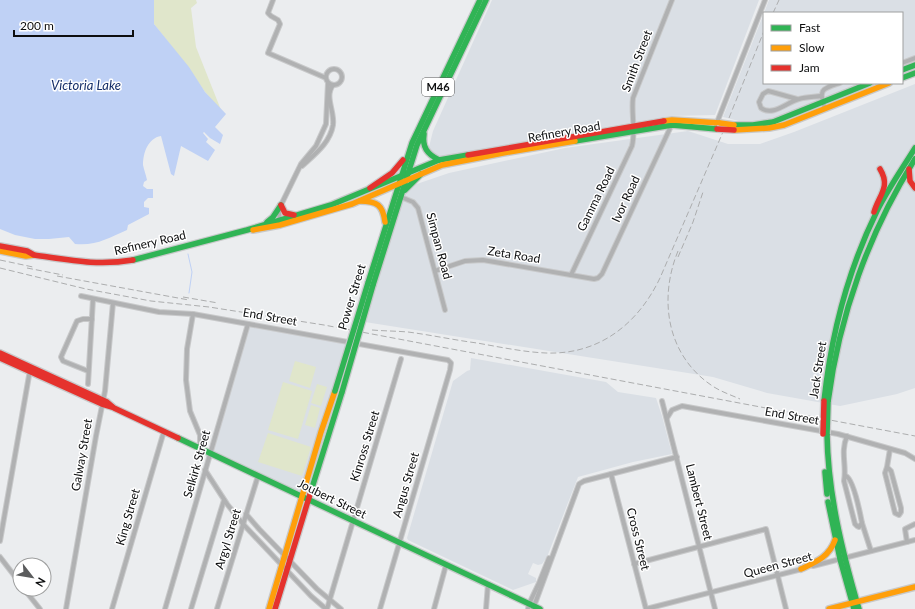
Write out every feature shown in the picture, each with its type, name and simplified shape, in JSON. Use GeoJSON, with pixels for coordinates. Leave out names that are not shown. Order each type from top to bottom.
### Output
{"type":"FeatureCollection","features":[{"type":"Feature","properties":{"kind":"main road","name":"Power Street"},"geometry":{"type":"LineString","coordinates":[[370,284],[417,145],[476,15],[480,0]]}},
{"type":"Feature","properties":{"kind":"main road","name":"Power Street"},"geometry":{"type":"LineString","coordinates":[[287,558],[308,500],[370,284],[385,226],[407,155],[428,107],[476,15],[486,0]]}},
{"type":"Feature","properties":{"kind":"main road"},"geometry":{"type":"LineString","coordinates":[[903,70],[915,65]]}},
{"type":"Feature","properties":{"kind":"main road"},"geometry":{"type":"LineString","coordinates":[[903,78],[915,73]]}},
{"type":"Feature","properties":{"kind":"main road","name":"Refinery Road"},"geometry":{"type":"LineString","coordinates":[[768,126],[868,84]]}},
{"type":"Feature","properties":{"kind":"main road","name":"Refinery Road"},"geometry":{"type":"LineString","coordinates":[[34,254],[90,263],[113,263],[138,259],[346,206],[360,201],[401,177],[439,160],[529,147],[634,128],[672,123],[734,127],[753,125],[784,125],[887,84]]}},
{"type":"Feature","properties":{"kind":"main road"},"geometry":{"type":"LineString","coordinates":[[430,116],[423,139],[423,146],[430,155],[439,160]]}},
{"type":"Feature","properties":{"kind":"main road","name":"Refinery Road"},"geometry":{"type":"LineString","coordinates":[[247,230],[264,224],[280,222],[297,215],[331,205],[370,188],[383,188],[398,184],[442,165],[529,147]]}},
{"type":"Feature","properties":{"kind":"main road","name":"Jack Street"},"geometry":{"type":"LineString","coordinates":[[859,609],[854,605],[835,537],[826,480],[826,401],[831,350],[847,290],[872,224],[895,179],[915,148]]}},
{"type":"Feature","properties":{"kind":"main road"},"geometry":{"type":"LineString","coordinates":[[370,188],[390,176],[407,155]]}},
{"type":"Feature","properties":{"kind":"main road","name":"Jack Street"},"geometry":{"type":"LineString","coordinates":[[829,373],[852,292],[865,256],[882,214],[915,158]]}},
{"type":"Feature","properties":{"kind":"main road"},"geometry":{"type":"LineString","coordinates":[[910,167],[910,182],[915,188]]}},
{"type":"Feature","properties":{"kind":"main road"},"geometry":{"type":"LineString","coordinates":[[872,224],[876,206],[886,185],[885,177],[880,169]]}},
{"type":"Feature","properties":{"kind":"main road"},"geometry":{"type":"LineString","coordinates":[[401,195],[409,184],[421,174]]}},
{"type":"Feature","properties":{"kind":"main road"},"geometry":{"type":"LineString","coordinates":[[360,201],[374,202],[380,206],[384,217],[385,226]]}},
{"type":"Feature","properties":{"kind":"main road"},"geometry":{"type":"LineString","coordinates":[[264,224],[273,217],[281,205],[286,213],[297,215]]}},
{"type":"Feature","properties":{"kind":"main road"},"geometry":{"type":"LineString","coordinates":[[0,246],[27,251],[34,254]]}},
{"type":"Feature","properties":{"kind":"main road"},"geometry":{"type":"LineString","coordinates":[[0,251],[26,256],[34,254]]}},
{"type":"Feature","properties":{"kind":"main road","name":"Joubert Street"},"geometry":{"type":"LineString","coordinates":[[0,353],[30,370]]}},
{"type":"Feature","properties":{"kind":"main road","name":"Joubert Street"},"geometry":{"type":"LineString","coordinates":[[0,358],[102,402],[164,431],[400,544],[488,584],[533,608]]}},
{"type":"Feature","properties":{"kind":"main road","name":"Power Street"},"geometry":{"type":"LineString","coordinates":[[269,609],[287,558],[302,497],[321,432],[338,392]]}},
{"type":"Feature","properties":{"kind":"main road","name":"Jack Street"},"geometry":{"type":"LineString","coordinates":[[825,434],[833,505],[842,558]]}},
{"type":"Feature","properties":{"kind":"main road"},"geometry":{"type":"LineString","coordinates":[[801,569],[828,555],[834,546],[835,537]]}},
{"type":"Feature","properties":{"kind":"main road","name":"Power Street"},"geometry":{"type":"LineString","coordinates":[[275,609],[284,568]]}},
{"type":"Feature","properties":{"kind":"main road"},"geometry":{"type":"LineString","coordinates":[[829,609],[854,605],[915,587]]}},
{"type":"Feature","properties":{"kind":"street"},"geometry":{"type":"LineString","coordinates":[[273,0],[268,13],[278,20],[280,24],[268,53],[327,80],[333,85],[338,85],[342,81],[343,76],[337,69],[332,69],[327,73],[327,80],[326,97],[327,119],[319,140],[301,164],[281,205],[279,213],[280,222]]}},
{"type":"Feature","properties":{"kind":"street","name":"Smith Street"},"geometry":{"type":"LineString","coordinates":[[634,128],[632,106],[633,98],[672,0]]}},
{"type":"Feature","properties":{"kind":"street"},"geometry":{"type":"LineString","coordinates":[[717,126],[765,0]]}},
{"type":"Feature","properties":{"kind":"street"},"geometry":{"type":"LineString","coordinates":[[903,63],[915,58]]}},
{"type":"Feature","properties":{"kind":"street"},"geometry":{"type":"LineString","coordinates":[[825,109],[821,96],[824,89],[837,84]]}},
{"type":"Feature","properties":{"kind":"street"},"geometry":{"type":"LineString","coordinates":[[299,169],[322,148],[333,126],[334,120],[329,94],[333,85]]}},
{"type":"Feature","properties":{"kind":"street"},"geometry":{"type":"LineString","coordinates":[[797,99],[791,104],[770,111],[766,111],[761,108],[759,102],[763,94],[768,91],[797,99],[821,96]]}},
{"type":"Feature","properties":{"kind":"street","name":"Ivor Road"},"geometry":{"type":"LineString","coordinates":[[591,279],[596,279],[602,274],[672,123]]}},
{"type":"Feature","properties":{"kind":"street","name":"Gamma Road"},"geometry":{"type":"LineString","coordinates":[[571,275],[629,154],[633,143],[634,128]]}},
{"type":"Feature","properties":{"kind":"street"},"geometry":{"type":"LineString","coordinates":[[319,140],[325,143]]}},
{"type":"Feature","properties":{"kind":"street","name":"Simpan Road"},"geometry":{"type":"LineString","coordinates":[[401,195],[413,202],[418,208],[445,310]]}},
{"type":"Feature","properties":{"kind":"street","name":"Zeta Road"},"geometry":{"type":"LineString","coordinates":[[435,271],[465,261],[483,260],[591,279]]}},
{"type":"Feature","properties":{"kind":"street","name":"End Street"},"geometry":{"type":"LineString","coordinates":[[81,296],[159,312],[193,314],[442,359],[450,362],[452,366]]}},
{"type":"Feature","properties":{"kind":"street"},"geometry":{"type":"LineString","coordinates":[[88,384],[93,299]]}},
{"type":"Feature","properties":{"kind":"street","name":"Galway Street"},"geometry":{"type":"LineString","coordinates":[[66,609],[105,391],[113,303]]}},
{"type":"Feature","properties":{"kind":"street"},"geometry":{"type":"LineString","coordinates":[[193,314],[187,358],[186,385],[190,411],[199,432],[200,448]]}},
{"type":"Feature","properties":{"kind":"street"},"geometry":{"type":"LineString","coordinates":[[88,371],[63,362],[61,357],[77,321],[92,319]]}},
{"type":"Feature","properties":{"kind":"street","name":"Selkirk Street"},"geometry":{"type":"LineString","coordinates":[[165,609],[248,324]]}},
{"type":"Feature","properties":{"kind":"street","name":"Kinross Street"},"geometry":{"type":"LineString","coordinates":[[327,609],[401,359]]}},
{"type":"Feature","properties":{"kind":"street","name":"Angus Street"},"geometry":{"type":"LineString","coordinates":[[380,609],[452,366]]}},
{"type":"Feature","properties":{"kind":"street"},"geometry":{"type":"LineString","coordinates":[[0,541],[30,370]]}},
{"type":"Feature","properties":{"kind":"street","name":"Lambert Street"},"geometry":{"type":"LineString","coordinates":[[662,401],[715,609]]}},
{"type":"Feature","properties":{"kind":"street","name":"End Street"},"geometry":{"type":"LineString","coordinates":[[667,418],[672,410],[682,406],[847,436],[905,453],[915,459]]}},
{"type":"Feature","properties":{"kind":"street","name":"King Street"},"geometry":{"type":"LineString","coordinates":[[112,609],[164,431]]}},
{"type":"Feature","properties":{"kind":"street"},"geometry":{"type":"LineString","coordinates":[[847,436],[843,448],[846,476],[844,481],[855,524],[858,527],[862,523]]}},
{"type":"Feature","properties":{"kind":"street"},"geometry":{"type":"LineString","coordinates":[[887,468],[891,471],[901,508],[899,515],[895,513],[885,473],[890,449]]}},
{"type":"Feature","properties":{"kind":"street"},"geometry":{"type":"LineString","coordinates":[[533,608],[579,484],[584,481],[677,456]]}},
{"type":"Feature","properties":{"kind":"street"},"geometry":{"type":"LineString","coordinates":[[205,470],[224,500],[243,524],[311,596],[327,609]]}},
{"type":"Feature","properties":{"kind":"street","name":"Cross Street"},"geometry":{"type":"LineString","coordinates":[[611,474],[646,609]]}},
{"type":"Feature","properties":{"kind":"street","name":"Argyl Street"},"geometry":{"type":"LineString","coordinates":[[217,609],[258,476]]}},
{"type":"Feature","properties":{"kind":"street"},"geometry":{"type":"LineString","coordinates":[[846,476],[850,478],[852,484],[870,551]]}},
{"type":"Feature","properties":{"kind":"street"},"geometry":{"type":"LineString","coordinates":[[191,609],[224,500]]}},
{"type":"Feature","properties":{"kind":"street"},"geometry":{"type":"LineString","coordinates":[[246,514],[287,558],[340,609]]}},
{"type":"Feature","properties":{"kind":"street"},"geometry":{"type":"LineString","coordinates":[[907,542],[904,529],[915,524]]}},
{"type":"Feature","properties":{"kind":"street"},"geometry":{"type":"LineString","coordinates":[[634,564],[699,546],[765,531],[786,609]]}},
{"type":"Feature","properties":{"kind":"street","name":"Queen Street"},"geometry":{"type":"LineString","coordinates":[[646,609],[915,540]]}},
{"type":"Feature","properties":{"kind":"street"},"geometry":{"type":"LineString","coordinates":[[0,557],[12,573]]}},
{"type":"Feature","properties":{"kind":"street"},"geometry":{"type":"LineString","coordinates":[[434,609],[446,565]]}},
{"type":"Feature","properties":{"kind":"street"},"geometry":{"type":"LineString","coordinates":[[486,609],[488,584]]}},
{"type":"Feature","properties":{"kind":"street"},"geometry":{"type":"LineString","coordinates":[[30,597],[40,609]]}},
{"type":"Feature","properties":{"kind":"shaded area"},"geometry":{"type":"Polygon","coordinates":[[[492,0],[759,0],[715,115],[669,116],[439,158],[433,154],[429,147],[433,131],[492,0]]]}},
{"type":"Feature","properties":{"kind":"shaded area"},"geometry":{"type":"Polygon","coordinates":[[[769,0],[915,0],[915,64],[903,69],[903,12],[764,12],[769,0]]]}},
{"type":"Feature","properties":{"kind":"shaded area"},"geometry":{"type":"Polygon","coordinates":[[[763,16],[763,84],[860,84],[777,120],[743,122],[723,117],[763,16]]]}},
{"type":"Feature","properties":{"kind":"shaded area"},"geometry":{"type":"Polygon","coordinates":[[[915,84],[915,388],[897,394],[840,406],[767,393],[713,377],[365,322],[405,188],[449,173],[565,148],[688,131],[728,144],[760,144],[915,84]]]}},
{"type":"Feature","properties":{"kind":"shaded area"},"geometry":{"type":"Polygon","coordinates":[[[248,324],[353,344],[325,433],[303,496],[209,452],[248,324]]]}},
{"type":"Feature","properties":{"kind":"shaded area"},"geometry":{"type":"Polygon","coordinates":[[[471,358],[606,382],[618,392],[656,398],[672,454],[633,462],[578,477],[547,557],[542,564],[538,565],[533,563],[528,574],[536,578],[536,582],[513,590],[408,540],[407,538],[453,381],[470,370],[471,358]]]}},
{"type":"Feature","properties":{"kind":"green space"},"geometry":{"type":"Polygon","coordinates":[[[154,0],[196,0],[197,3],[191,8],[196,47],[221,110],[205,92],[188,67],[154,24],[154,0]]]}},
{"type":"Feature","properties":{"kind":"green space"},"geometry":{"type":"Polygon","coordinates":[[[295,361],[316,367],[310,388],[289,381],[295,361]]]}},
{"type":"Feature","properties":{"kind":"green space"},"geometry":{"type":"Polygon","coordinates":[[[283,382],[312,391],[298,439],[268,430],[283,382]]]}},
{"type":"Feature","properties":{"kind":"green space"},"geometry":{"type":"Polygon","coordinates":[[[317,384],[327,387],[321,406],[311,403],[317,384]]]}},
{"type":"Feature","properties":{"kind":"green space"},"geometry":{"type":"Polygon","coordinates":[[[311,405],[320,408],[315,428],[305,425],[311,405]]]}},
{"type":"Feature","properties":{"kind":"green space"},"geometry":{"type":"Polygon","coordinates":[[[268,433],[311,447],[302,476],[258,462],[268,433]]]}},
{"type":"Feature","properties":{"kind":"water","name":"Victoria Lake"},"geometry":{"type":"Polygon","coordinates":[[[0,0],[154,0],[154,24],[189,67],[205,92],[226,114],[215,127],[223,135],[220,144],[204,132],[203,133],[208,139],[206,142],[215,150],[208,161],[181,146],[174,176],[171,174],[161,136],[156,137],[145,151],[143,165],[147,180],[144,182],[143,186],[147,189],[153,189],[153,198],[148,198],[144,202],[144,207],[149,208],[149,214],[128,225],[127,230],[96,243],[75,244],[69,237],[35,239],[15,235],[0,229],[0,0]]]}},
{"type":"Feature","properties":{"kind":"waterway"},"geometry":{"type":"LineString","coordinates":[[188,254],[192,272],[189,293]]}},
{"type":"Feature","properties":{"kind":"railway"},"geometry":{"type":"LineString","coordinates":[[773,12],[779,0]]}},
{"type":"Feature","properties":{"kind":"railway"},"geometry":{"type":"LineString","coordinates":[[372,330],[408,332],[546,353],[583,349],[615,334],[640,309],[651,295],[660,278],[729,118],[763,33]]}},
{"type":"Feature","properties":{"kind":"railway"},"geometry":{"type":"LineString","coordinates":[[678,257],[693,222],[703,192]]}},
{"type":"Feature","properties":{"kind":"railway"},"geometry":{"type":"LineString","coordinates":[[678,251],[672,270],[668,308],[671,326],[677,344],[686,360],[698,375],[717,389],[740,399]]}},
{"type":"Feature","properties":{"kind":"railway"},"geometry":{"type":"LineString","coordinates":[[0,260],[33,267]]}},
{"type":"Feature","properties":{"kind":"railway"},"geometry":{"type":"LineString","coordinates":[[0,268],[86,289],[151,301],[209,307],[324,325],[915,436]]}},
{"type":"Feature","properties":{"kind":"railway"},"geometry":{"type":"LineString","coordinates":[[27,268],[63,275]]}},
{"type":"Feature","properties":{"kind":"railway"},"geometry":{"type":"LineString","coordinates":[[57,276],[189,300]]}},
{"type":"Feature","properties":{"kind":"railway"},"geometry":{"type":"LineString","coordinates":[[183,297],[218,303]]}},
{"type":"Feature","properties":{"kind":"traffic: fast"},"geometry":{"type":"LineString","coordinates":[[368,283],[412,143],[480,0]]}},
{"type":"Feature","properties":{"kind":"traffic: fast"},"geometry":{"type":"LineString","coordinates":[[373,285],[417,145],[486,0]]}},
{"type":"Feature","properties":{"kind":"traffic: fast"},"geometry":{"type":"LineString","coordinates":[[903,70],[915,65]]}},
{"type":"Feature","properties":{"kind":"traffic: fast"},"geometry":{"type":"LineString","coordinates":[[903,78],[915,73]]}},
{"type":"Feature","properties":{"kind":"traffic: fast"},"geometry":{"type":"LineString","coordinates":[[734,125],[753,125],[773,122],[868,84]]}},
{"type":"Feature","properties":{"kind":"traffic: fast"},"geometry":{"type":"LineString","coordinates":[[575,141],[672,125],[717,129]]}},
{"type":"Feature","properties":{"kind":"traffic: fast"},"geometry":{"type":"LineString","coordinates":[[424,134],[426,150],[439,160]]}},
{"type":"Feature","properties":{"kind":"traffic: fast"},"geometry":{"type":"LineString","coordinates":[[824,401],[836,328],[857,256],[881,203],[915,148]]}},
{"type":"Feature","properties":{"kind":"traffic: fast"},"geometry":{"type":"LineString","coordinates":[[133,260],[247,230],[331,205],[439,160],[468,155]]}},
{"type":"Feature","properties":{"kind":"traffic: fast"},"geometry":{"type":"LineString","coordinates":[[828,402],[840,338],[858,276],[870,245],[884,216],[915,159]]}},
{"type":"Feature","properties":{"kind":"traffic: fast"},"geometry":{"type":"LineString","coordinates":[[405,190],[421,174]]}},
{"type":"Feature","properties":{"kind":"traffic: fast"},"geometry":{"type":"LineString","coordinates":[[267,222],[273,217],[281,205]]}},
{"type":"Feature","properties":{"kind":"traffic: fast"},"geometry":{"type":"LineString","coordinates":[[335,391],[368,283]]}},
{"type":"Feature","properties":{"kind":"traffic: fast"},"geometry":{"type":"LineString","coordinates":[[342,392],[373,285]]}},
{"type":"Feature","properties":{"kind":"traffic: fast"},"geometry":{"type":"LineString","coordinates":[[311,491],[342,392]]}},
{"type":"Feature","properties":{"kind":"traffic: fast"},"geometry":{"type":"LineString","coordinates":[[827,434],[828,402]]}},
{"type":"Feature","properties":{"kind":"traffic: fast"},"geometry":{"type":"LineString","coordinates":[[827,434],[830,478],[837,522],[859,609]]}},
{"type":"Feature","properties":{"kind":"traffic: fast"},"geometry":{"type":"LineString","coordinates":[[178,438],[540,609]]}},
{"type":"Feature","properties":{"kind":"traffic: fast"},"geometry":{"type":"LineString","coordinates":[[825,472],[827,494]]}},
{"type":"Feature","properties":{"kind":"traffic: fast"},"geometry":{"type":"LineString","coordinates":[[828,502],[840,559],[854,609]]}},
{"type":"Feature","properties":{"kind":"traffic: slow"},"geometry":{"type":"LineString","coordinates":[[734,130],[769,128],[784,125],[886,84]]}},
{"type":"Feature","properties":{"kind":"traffic: slow"},"geometry":{"type":"LineString","coordinates":[[664,121],[672,120],[720,123]]}},
{"type":"Feature","properties":{"kind":"traffic: slow"},"geometry":{"type":"LineString","coordinates":[[720,123],[734,125]]}},
{"type":"Feature","properties":{"kind":"traffic: slow"},"geometry":{"type":"LineString","coordinates":[[253,230],[280,225],[352,204],[442,165],[575,141]]}},
{"type":"Feature","properties":{"kind":"traffic: slow"},"geometry":{"type":"LineString","coordinates":[[360,201],[371,202],[378,205],[383,212],[385,222]]}},
{"type":"Feature","properties":{"kind":"traffic: slow"},"geometry":{"type":"LineString","coordinates":[[0,251],[26,256],[34,255]]}},
{"type":"Feature","properties":{"kind":"traffic: slow"},"geometry":{"type":"LineString","coordinates":[[269,609],[321,432],[335,391]]}},
{"type":"Feature","properties":{"kind":"traffic: slow"},"geometry":{"type":"LineString","coordinates":[[801,569],[826,555],[835,540]]}},
{"type":"Feature","properties":{"kind":"traffic: slow"},"geometry":{"type":"LineString","coordinates":[[829,609],[915,587]]}},
{"type":"Feature","properties":{"kind":"traffic: jam"},"geometry":{"type":"LineString","coordinates":[[468,155],[664,121]]}},
{"type":"Feature","properties":{"kind":"traffic: jam"},"geometry":{"type":"LineString","coordinates":[[717,129],[734,130]]}},
{"type":"Feature","properties":{"kind":"traffic: jam"},"geometry":{"type":"LineString","coordinates":[[370,188],[392,173],[403,160]]}},
{"type":"Feature","properties":{"kind":"traffic: jam"},"geometry":{"type":"LineString","coordinates":[[874,212],[884,186],[883,175],[880,169]]}},
{"type":"Feature","properties":{"kind":"traffic: jam"},"geometry":{"type":"LineString","coordinates":[[909,169],[910,181],[915,188]]}},
{"type":"Feature","properties":{"kind":"traffic: jam"},"geometry":{"type":"LineString","coordinates":[[281,205],[285,213],[294,215]]}},
{"type":"Feature","properties":{"kind":"traffic: jam"},"geometry":{"type":"LineString","coordinates":[[0,246],[27,251],[34,255],[84,262],[120,262],[133,260]]}},
{"type":"Feature","properties":{"kind":"traffic: jam"},"geometry":{"type":"LineString","coordinates":[[0,353],[107,402],[114,408],[178,438]]}},
{"type":"Feature","properties":{"kind":"traffic: jam"},"geometry":{"type":"LineString","coordinates":[[0,358],[102,404],[112,407]]}},
{"type":"Feature","properties":{"kind":"traffic: jam"},"geometry":{"type":"LineString","coordinates":[[823,434],[824,401]]}},
{"type":"Feature","properties":{"kind":"traffic: jam"},"geometry":{"type":"LineString","coordinates":[[275,609],[311,491]]}}]}
